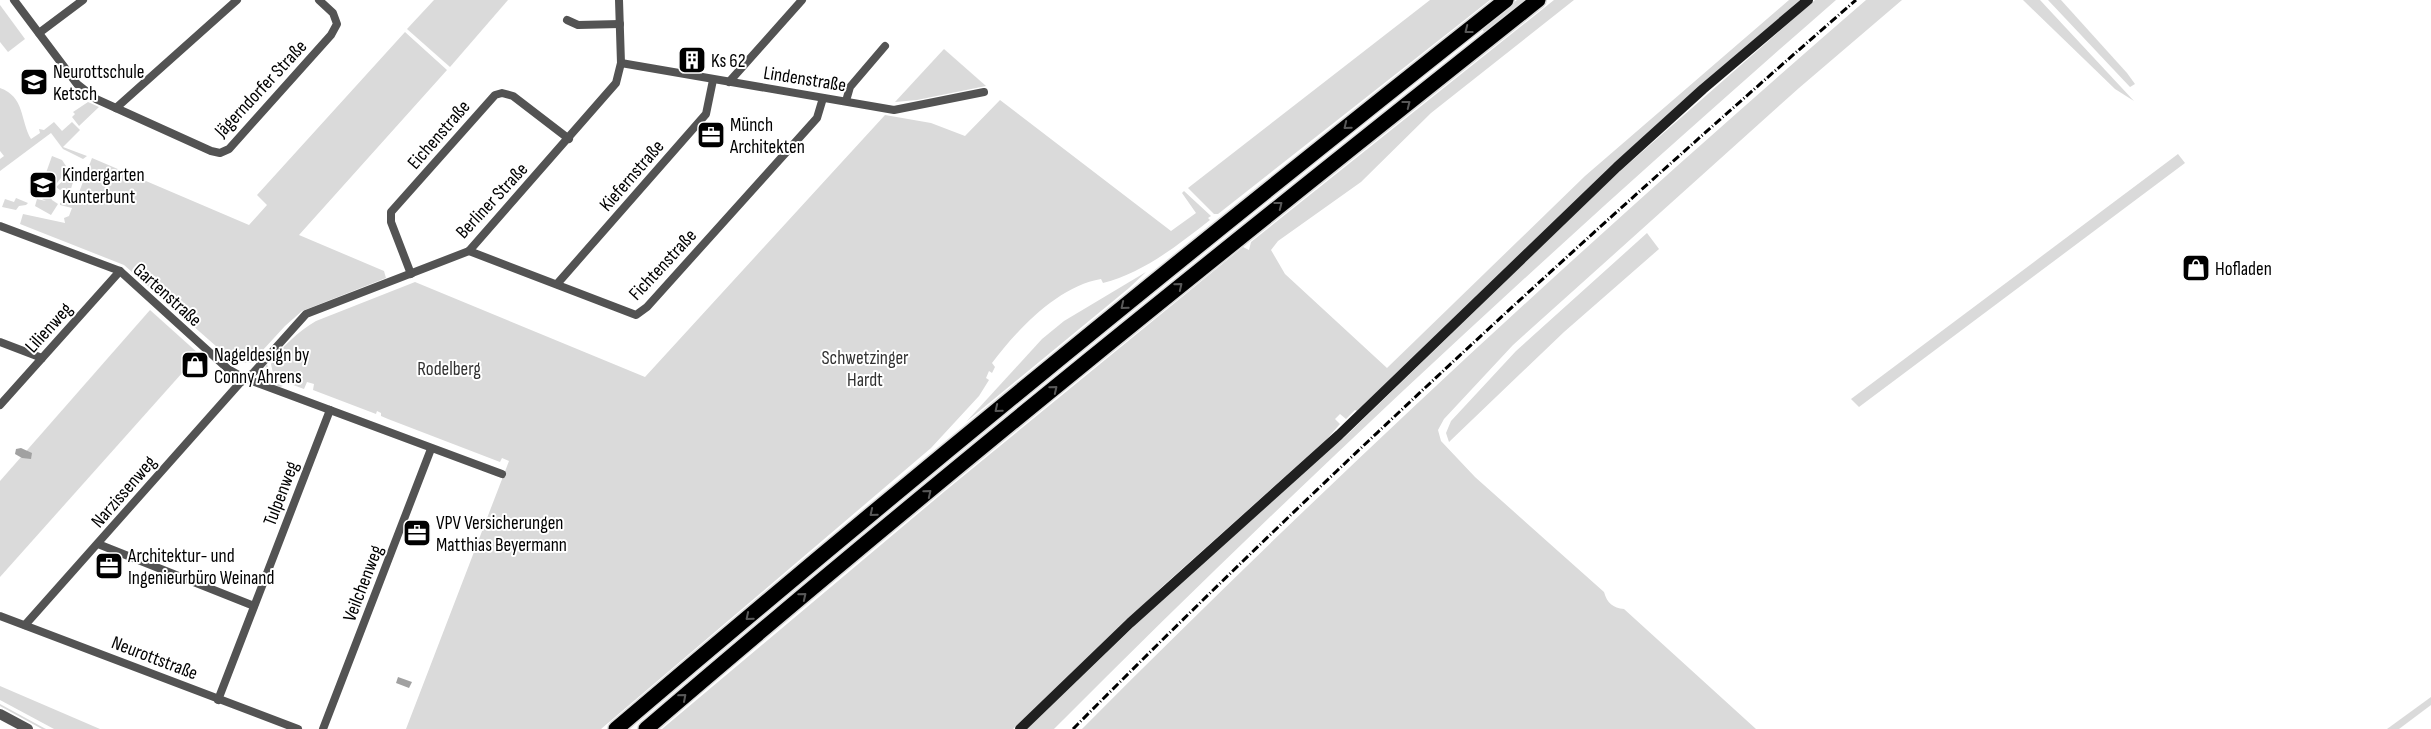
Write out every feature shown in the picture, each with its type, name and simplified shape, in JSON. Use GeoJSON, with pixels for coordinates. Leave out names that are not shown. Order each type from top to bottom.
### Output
{"type":"FeatureCollection","features":[{"type":"Feature","properties":{"kind":"highway"},"geometry":{"type":"LineString","coordinates":[[616,729],[924,470],[1224,225],[1506,0]]}},
{"type":"Feature","properties":{"kind":"highway"},"geometry":{"type":"LineString","coordinates":[[646,729],[780,614],[1238,238],[1538,0]]}},
{"type":"Feature","properties":{"kind":"main road"},"geometry":{"type":"LineString","coordinates":[[1020,729],[1130,623],[1339,435],[1617,167],[1703,89],[1808,0]]}},
{"type":"Feature","properties":{"kind":"street","name":"Jägerndorfer Straße"},"geometry":{"type":"LineString","coordinates":[[14,0],[78,84],[96,98],[211,152],[220,153],[229,149],[331,35],[337,24],[333,13],[319,0]]}},
{"type":"Feature","properties":{"kind":"street"},"geometry":{"type":"LineString","coordinates":[[39,33],[82,0]]}},
{"type":"Feature","properties":{"kind":"street"},"geometry":{"type":"LineString","coordinates":[[116,108],[237,0]]}},
{"type":"Feature","properties":{"kind":"street","name":"Berliner Straße"},"geometry":{"type":"LineString","coordinates":[[244,378],[254,372],[306,314],[470,251],[616,83],[621,63],[618,0]]}},
{"type":"Feature","properties":{"kind":"street"},"geometry":{"type":"LineString","coordinates":[[729,82],[802,0]]}},
{"type":"Feature","properties":{"kind":"street"},"geometry":{"type":"LineString","coordinates":[[567,20],[578,26],[620,24]]}},
{"type":"Feature","properties":{"kind":"street"},"geometry":{"type":"LineString","coordinates":[[846,101],[850,87],[885,46]]}},
{"type":"Feature","properties":{"kind":"street","name":"Lindenstraße"},"geometry":{"type":"LineString","coordinates":[[621,63],[894,110],[984,92]]}},
{"type":"Feature","properties":{"kind":"street","name":"Kiefernstraße"},"geometry":{"type":"LineString","coordinates":[[557,284],[706,114],[713,80]]}},
{"type":"Feature","properties":{"kind":"street","name":"Eichenstraße"},"geometry":{"type":"LineString","coordinates":[[411,274],[391,222],[391,212],[495,95],[502,93],[513,96],[569,138]]}},
{"type":"Feature","properties":{"kind":"street","name":"Fichtenstraße"},"geometry":{"type":"LineString","coordinates":[[470,251],[636,315],[647,307],[816,118],[823,98]]}},
{"type":"Feature","properties":{"kind":"street","name":"Gartenstraße"},"geometry":{"type":"LineString","coordinates":[[0,226],[120,271],[228,370],[244,378],[502,474]]}},
{"type":"Feature","properties":{"kind":"street","name":"Lilienweg"},"geometry":{"type":"LineString","coordinates":[[0,405],[120,271]]}},
{"type":"Feature","properties":{"kind":"street"},"geometry":{"type":"LineString","coordinates":[[0,342],[42,358]]}},
{"type":"Feature","properties":{"kind":"street","name":"Narzissenweg"},"geometry":{"type":"LineString","coordinates":[[26,625],[244,378]]}},
{"type":"Feature","properties":{"kind":"street","name":"Tulpenweg"},"geometry":{"type":"LineString","coordinates":[[218,700],[330,410]]}},
{"type":"Feature","properties":{"kind":"street","name":"Veilchenweg"},"geometry":{"type":"LineString","coordinates":[[323,729],[431,449]]}},
{"type":"Feature","properties":{"kind":"street"},"geometry":{"type":"LineString","coordinates":[[98,544],[254,606]]}},
{"type":"Feature","properties":{"kind":"street","name":"Neurottstraße"},"geometry":{"type":"LineString","coordinates":[[0,616],[298,729]]}},
{"type":"Feature","properties":{"kind":"street"},"geometry":{"type":"LineString","coordinates":[[0,714],[28,729]]}},
{"type":"Feature","properties":{"kind":"green space"},"geometry":{"type":"Polygon","coordinates":[[[434,0],[508,0],[450,67],[407,29],[434,0]]]}},
{"type":"Feature","properties":{"kind":"green space"},"geometry":{"type":"Polygon","coordinates":[[[1430,0],[1490,0],[1218,214],[1214,214],[1188,188],[1430,0]]]}},
{"type":"Feature","properties":{"kind":"green space"},"geometry":{"type":"Polygon","coordinates":[[[1517,0],[1526,0],[1485,33],[1481,28],[1517,0]]]}},
{"type":"Feature","properties":{"kind":"green space"},"geometry":{"type":"Polygon","coordinates":[[[1554,0],[1574,0],[1431,113],[1361,182],[1278,241],[1271,250],[1285,274],[1387,368],[1585,176],[1789,0],[1800,0],[1630,149],[1357,411],[1355,410],[1346,419],[1340,414],[1335,419],[1340,424],[1326,440],[1164,585],[1013,729],[662,729],[945,491],[1243,247],[1249,250],[1251,242],[1554,0]]]}},
{"type":"Feature","properties":{"kind":"green space"},"geometry":{"type":"Polygon","coordinates":[[[1815,0],[1836,0],[1636,177],[1341,449],[1054,729],[1027,729],[1151,610],[1349,433],[1610,180],[1815,0]]]}},
{"type":"Feature","properties":{"kind":"green space"},"geometry":{"type":"Polygon","coordinates":[[[1866,0],[1902,0],[1799,88],[1513,345],[1444,419],[1438,430],[1441,441],[1475,477],[1604,592],[1611,604],[1624,609],[1756,729],[1082,729],[1272,541],[1467,357],[1665,177],[1866,0]]]}},
{"type":"Feature","properties":{"kind":"green space"},"geometry":{"type":"Polygon","coordinates":[[[2023,0],[2040,0],[2134,101],[2115,89],[2023,0]]]}},
{"type":"Feature","properties":{"kind":"green space"},"geometry":{"type":"Polygon","coordinates":[[[2048,0],[2061,0],[2135,84],[2130,87],[2048,0]]]}},
{"type":"Feature","properties":{"kind":"green space"},"geometry":{"type":"Polygon","coordinates":[[[0,5],[25,39],[8,52],[0,42],[0,5]]]}},
{"type":"Feature","properties":{"kind":"green space"},"geometry":{"type":"Polygon","coordinates":[[[405,32],[447,70],[299,235],[384,271],[386,278],[302,311],[285,326],[251,363],[234,362],[124,265],[20,224],[23,214],[65,223],[64,218],[69,216],[72,208],[60,205],[60,203],[69,200],[73,194],[78,195],[92,158],[249,225],[267,205],[257,195],[405,32]]]}},
{"type":"Feature","properties":{"kind":"green space"},"geometry":{"type":"Polygon","coordinates":[[[944,49],[986,86],[917,100],[895,102],[944,49]]]}},
{"type":"Feature","properties":{"kind":"green space"},"geometry":{"type":"Polygon","coordinates":[[[0,88],[14,97],[18,103],[31,139],[40,133],[39,129],[44,130],[54,122],[62,131],[72,122],[80,130],[63,147],[87,156],[83,159],[63,149],[51,133],[0,171],[0,159],[4,156],[0,151],[0,88]]]}},
{"type":"Feature","properties":{"kind":"green space"},"geometry":{"type":"Polygon","coordinates":[[[1000,100],[1171,231],[1196,213],[1182,193],[1184,191],[1211,216],[1208,218],[1210,220],[1173,248],[1146,265],[1103,283],[1101,279],[1085,283],[1069,290],[1040,311],[1002,350],[992,363],[995,367],[992,373],[989,371],[986,378],[989,380],[979,396],[931,448],[601,729],[406,729],[509,461],[502,458],[500,462],[388,419],[381,416],[381,413],[377,411],[376,414],[313,390],[314,384],[307,382],[304,389],[274,378],[271,364],[285,346],[316,321],[415,282],[645,377],[885,115],[931,123],[965,136],[1000,100]]]}},
{"type":"Feature","properties":{"kind":"green space"},"geometry":{"type":"Polygon","coordinates":[[[88,102],[99,107],[79,126],[72,117],[75,114],[73,112],[88,102]]]}},
{"type":"Feature","properties":{"kind":"green space"},"geometry":{"type":"Polygon","coordinates":[[[2178,154],[2185,163],[1859,407],[1851,399],[2178,154]]]}},
{"type":"Feature","properties":{"kind":"green space"},"geometry":{"type":"Polygon","coordinates":[[[52,156],[62,160],[66,166],[61,178],[49,193],[52,200],[58,204],[51,215],[35,206],[37,199],[46,201],[42,199],[46,195],[41,187],[52,156]]]}},
{"type":"Feature","properties":{"kind":"green space"},"geometry":{"type":"Polygon","coordinates":[[[65,179],[73,182],[70,192],[64,188],[60,190],[56,187],[65,179]]]}},
{"type":"Feature","properties":{"kind":"green space"},"geometry":{"type":"Polygon","coordinates":[[[16,198],[28,203],[19,206],[16,210],[2,207],[5,199],[14,202],[16,198]]]}},
{"type":"Feature","properties":{"kind":"green space"},"geometry":{"type":"Polygon","coordinates":[[[1647,233],[1659,249],[1564,332],[1449,442],[1446,433],[1451,421],[1516,351],[1647,233]]]}},
{"type":"Feature","properties":{"kind":"green space"},"geometry":{"type":"Polygon","coordinates":[[[1146,272],[966,422],[1042,339],[1064,321],[1146,272]]]}},
{"type":"Feature","properties":{"kind":"green space"},"geometry":{"type":"Polygon","coordinates":[[[150,310],[199,354],[0,577],[0,481],[150,310]]]}},
{"type":"Feature","properties":{"kind":"green space"},"geometry":{"type":"Polygon","coordinates":[[[267,364],[271,381],[283,386],[280,387],[273,383],[267,378],[264,372],[267,364]]]}},
{"type":"Feature","properties":{"kind":"green space"},"geometry":{"type":"Polygon","coordinates":[[[0,686],[100,729],[54,729],[0,700],[0,686]]]}},
{"type":"Feature","properties":{"kind":"green space"},"geometry":{"type":"Polygon","coordinates":[[[2431,697],[2431,705],[2399,729],[2387,729],[2431,697]]]}},
{"type":"Feature","properties":{"kind":"green space"},"geometry":{"type":"Polygon","coordinates":[[[0,704],[46,729],[42,729],[0,706],[0,704]]]}},
{"type":"Feature","properties":{"kind":"shaded area"},"geometry":{"type":"Polygon","coordinates":[[[21,448],[32,453],[31,459],[22,458],[15,454],[16,449],[21,448]]]}},
{"type":"Feature","properties":{"kind":"shaded area"},"geometry":{"type":"Polygon","coordinates":[[[398,677],[412,682],[409,688],[396,683],[398,677]]]}},
{"type":"Feature","properties":{"kind":"railway"},"geometry":{"type":"LineString","coordinates":[[1073,729],[1263,541],[1458,357],[1655,177],[1856,0]]}},
{"type":"Feature","properties":{"kind":"place","name":"Ks 62"},"geometry":{"type":"Point","coordinates":[692,60]}},
{"type":"Feature","properties":{"kind":"place","name":"Neurottschule Ketsch"},"geometry":{"type":"Point","coordinates":[34,82]}},
{"type":"Feature","properties":{"kind":"place","name":"Münch Architekten"},"geometry":{"type":"Point","coordinates":[711,135]}},
{"type":"Feature","properties":{"kind":"place","name":"Kindergarten Kunterbunt"},"geometry":{"type":"Point","coordinates":[43,185]}},
{"type":"Feature","properties":{"kind":"place","name":"Hofladen"},"geometry":{"type":"Point","coordinates":[2196,268]}},
{"type":"Feature","properties":{"kind":"place","name":"Nageldesign by Conny Ahrens"},"geometry":{"type":"Point","coordinates":[195,365]}},
{"type":"Feature","properties":{"kind":"place","name":"VPV Versicherungen Matthias Beyermann"},"geometry":{"type":"Point","coordinates":[417,533]}},
{"type":"Feature","properties":{"kind":"place","name":"Architektur- und Ingenieurbüro Weinand"},"geometry":{"type":"Point","coordinates":[109,566]}},
{"type":"Feature","properties":{"kind":"park label","name":"Rodelberg"},"geometry":{"type":"Point","coordinates":[449,368]}},
{"type":"Feature","properties":{"kind":"park label","name":"Schwetzinger Hardt"},"geometry":{"type":"Point","coordinates":[865,368]}}]}
